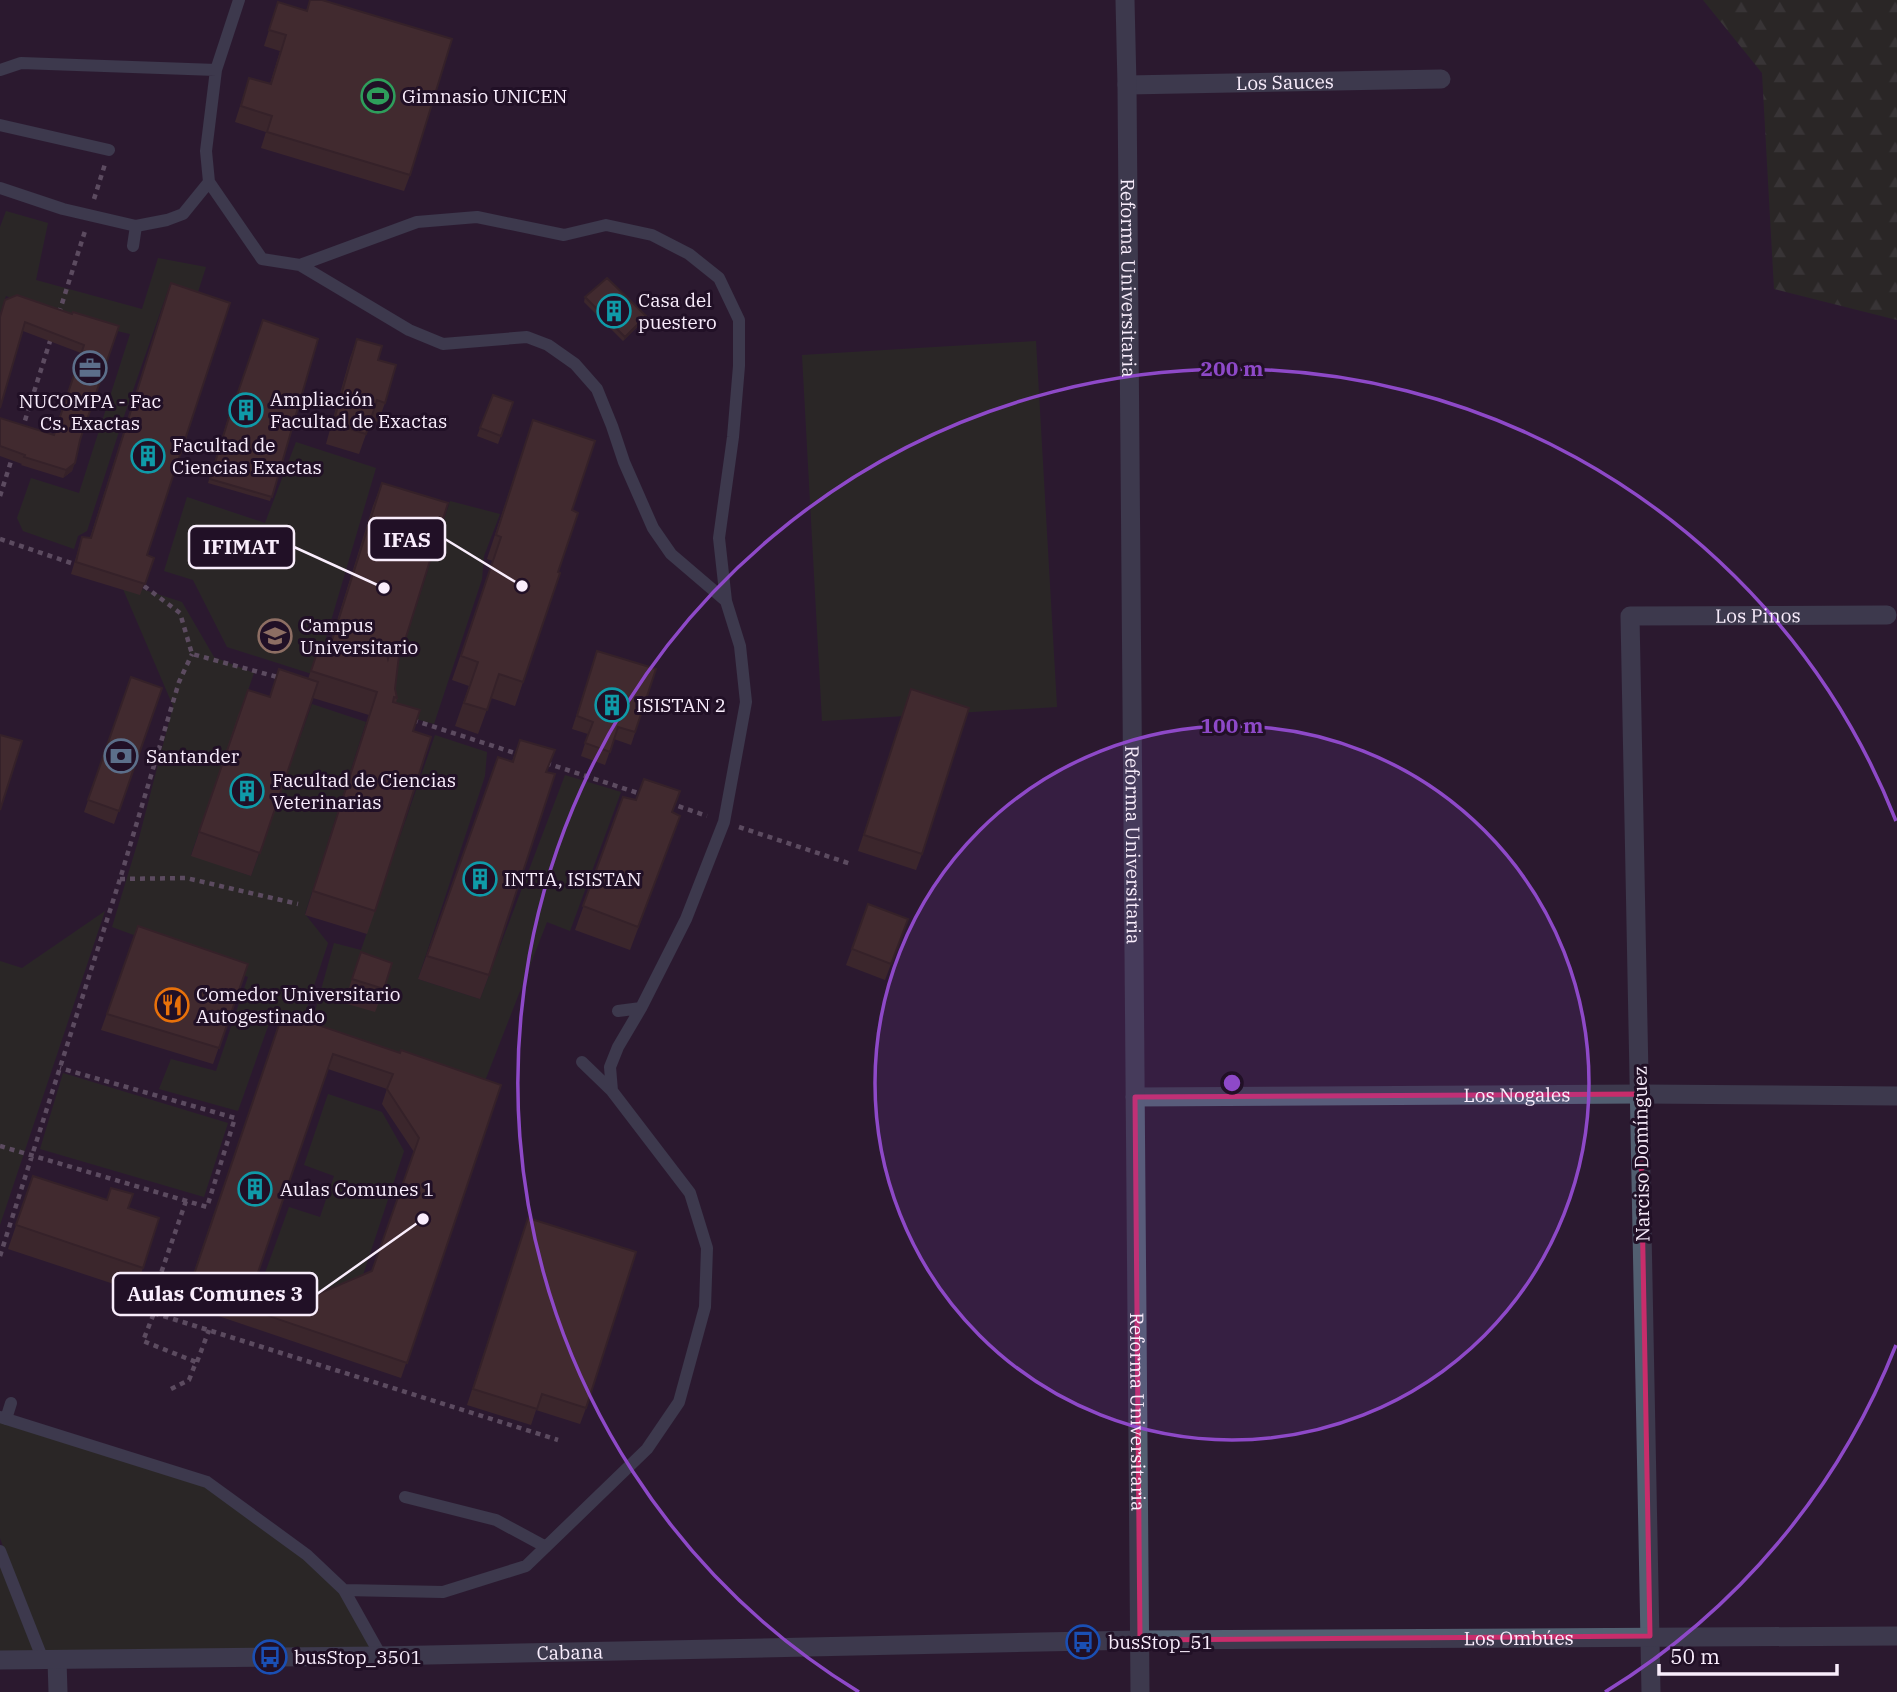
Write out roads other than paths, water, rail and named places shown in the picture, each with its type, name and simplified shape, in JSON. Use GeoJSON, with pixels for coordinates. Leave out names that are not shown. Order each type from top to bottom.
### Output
{"type":"FeatureCollection","features":[{"type":"Feature","properties":{"kind":"street","name":"Reforma Universitaria"},"geometry":{"type":"LineString","coordinates":[[1125,0],[1140,1692]]}},
{"type":"Feature","properties":{"kind":"street","name":"Los Sauces"},"geometry":{"type":"LineString","coordinates":[[1127,85],[1441,79]]}},
{"type":"Feature","properties":{"kind":"street","name":"Los Pinos"},"geometry":{"type":"LineString","coordinates":[[1630,615],[1887,615]]}},
{"type":"Feature","properties":{"kind":"street","name":"Narciso Domínguez"},"geometry":{"type":"LineString","coordinates":[[1630,615],[1651,1692]]}},
{"type":"Feature","properties":{"kind":"street","name":"Los Nogales"},"geometry":{"type":"LineString","coordinates":[[1135,1097],[1640,1094],[1897,1096]]}},
{"type":"Feature","properties":{"kind":"street","name":"Los Ombúes"},"geometry":{"type":"LineString","coordinates":[[1140,1640],[1897,1636]]}},
{"type":"Feature","properties":{"kind":"street","name":"Cabana"},"geometry":{"type":"LineString","coordinates":[[0,1660],[381,1656],[1140,1640]]}},
{"type":"Feature","properties":{"kind":"street"},"geometry":{"type":"LineString","coordinates":[[50,1660],[58,1692]]}},
{"type":"Feature","properties":{"kind":"lane"},"geometry":{"type":"LineString","coordinates":[[239,0],[216,70],[206,151],[209,181],[262,259],[300,265],[409,330],[443,344],[527,337],[548,345],[575,364],[597,389],[624,462],[653,528],[671,554],[726,601]]}},
{"type":"Feature","properties":{"kind":"lane"},"geometry":{"type":"LineString","coordinates":[[0,70],[21,63],[216,70]]}},
{"type":"Feature","properties":{"kind":"lane"},"geometry":{"type":"LineString","coordinates":[[0,125],[109,150]]}},
{"type":"Feature","properties":{"kind":"lane"},"geometry":{"type":"LineString","coordinates":[[0,188],[63,209],[136,226],[183,214],[209,181]]}},
{"type":"Feature","properties":{"kind":"lane"},"geometry":{"type":"LineString","coordinates":[[58,224],[63,209]]}},
{"type":"Feature","properties":{"kind":"lane"},"geometry":{"type":"LineString","coordinates":[[300,265],[417,222],[477,217],[564,235],[606,225],[652,235],[689,254],[719,278],[739,320],[739,366],[733,437],[719,538],[726,601],[740,646],[746,702],[724,822],[687,919],[618,1047],[610,1067],[612,1091]]}},
{"type":"Feature","properties":{"kind":"lane"},"geometry":{"type":"LineString","coordinates":[[133,246],[136,226]]}},
{"type":"Feature","properties":{"kind":"lane"},"geometry":{"type":"LineString","coordinates":[[618,1011],[641,1008]]}},
{"type":"Feature","properties":{"kind":"lane"},"geometry":{"type":"LineString","coordinates":[[344,1590],[443,1592],[526,1566],[647,1449],[679,1402],[705,1307],[707,1248],[690,1194],[612,1091],[582,1062]]}},
{"type":"Feature","properties":{"kind":"lane"},"geometry":{"type":"LineString","coordinates":[[11,1404],[3,1418],[148,1457],[207,1482],[307,1555],[344,1590],[381,1656]]}},
{"type":"Feature","properties":{"kind":"lane"},"geometry":{"type":"LineString","coordinates":[[405,1497],[496,1520],[545,1547]]}},
{"type":"Feature","properties":{"kind":"lane"},"geometry":{"type":"LineString","coordinates":[[0,1551],[50,1660]]}},
{"type":"Feature","properties":{"kind":"place","name":"Gimnasio UNICEN"},"geometry":{"type":"Point","coordinates":[378,96]}},
{"type":"Feature","properties":{"kind":"place","name":"Casa del puestero"},"geometry":{"type":"Point","coordinates":[614,311]}},
{"type":"Feature","properties":{"kind":"place","name":"NUCOMPA - Fac Cs. Exactas"},"geometry":{"type":"Point","coordinates":[90,368]}},
{"type":"Feature","properties":{"kind":"place","name":"Ampliación Facultad de Exactas"},"geometry":{"type":"Point","coordinates":[246,410]}},
{"type":"Feature","properties":{"kind":"place","name":"Facultad de Ciencias Exactas"},"geometry":{"type":"Point","coordinates":[148,456]}},
{"type":"Feature","properties":{"kind":"place","name":"IFAS"},"geometry":{"type":"Point","coordinates":[522,586]}},
{"type":"Feature","properties":{"kind":"place","name":"IFIMAT"},"geometry":{"type":"Point","coordinates":[384,588]}},
{"type":"Feature","properties":{"kind":"place","name":"Campus Universitario"},"geometry":{"type":"Point","coordinates":[275,636]}},
{"type":"Feature","properties":{"kind":"place","name":"ISISTAN 2"},"geometry":{"type":"Point","coordinates":[612,705]}},
{"type":"Feature","properties":{"kind":"place","name":"Santander"},"geometry":{"type":"Point","coordinates":[121,756]}},
{"type":"Feature","properties":{"kind":"place","name":"Facultad de Ciencias Veterinarias"},"geometry":{"type":"Point","coordinates":[247,791]}},
{"type":"Feature","properties":{"kind":"place","name":"INTIA, ISISTAN"},"geometry":{"type":"Point","coordinates":[480,879]}},
{"type":"Feature","properties":{"kind":"place","name":"Comedor Universitario Autogestinado"},"geometry":{"type":"Point","coordinates":[172,1005]}},
{"type":"Feature","properties":{"kind":"place","name":"Aulas Comunes 1"},"geometry":{"type":"Point","coordinates":[255,1189]}},
{"type":"Feature","properties":{"kind":"place","name":"Aulas Comunes 3"},"geometry":{"type":"Point","coordinates":[423,1219]}},
{"type":"Feature","properties":{"kind":"place","name":"busStop_51"},"geometry":{"type":"Point","coordinates":[1083,1642]}},
{"type":"Feature","properties":{"kind":"place","name":"busStop_3501"},"geometry":{"type":"Point","coordinates":[270,1657]}}]}
